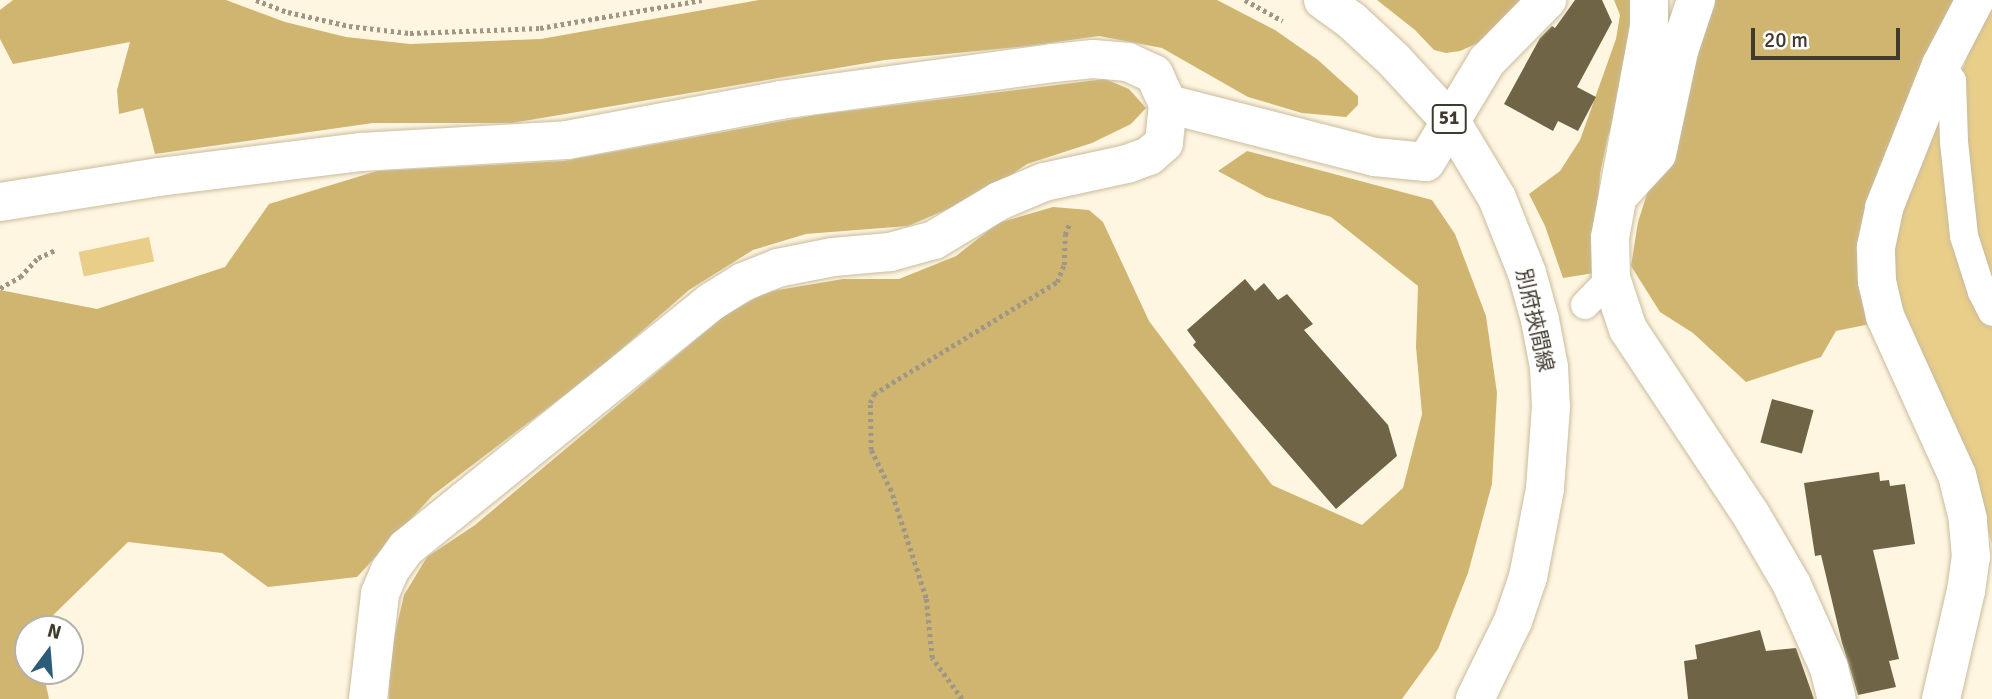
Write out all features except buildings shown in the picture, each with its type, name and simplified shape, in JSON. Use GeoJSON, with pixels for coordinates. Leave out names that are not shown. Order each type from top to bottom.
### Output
{"type":"FeatureCollection","features":[{"type":"Feature","properties":{"kind":"street","name":"別府挾間線"},"geometry":{"type":"LineString","coordinates":[[1323,0],[1351,20],[1394,60],[1452,122],[1497,198],[1527,273],[1549,367],[1552,407],[1545,489],[1528,577],[1509,631],[1475,699]]}},
{"type":"Feature","properties":{"kind":"street"},"geometry":{"type":"LineString","coordinates":[[1168,104],[1375,157],[1426,162],[1487,61],[1547,0]]}},
{"type":"Feature","properties":{"kind":"street"},"geometry":{"type":"LineString","coordinates":[[1649,0],[1649,27],[1629,123],[1620,194],[1610,237],[1611,278],[1628,329],[1750,513],[1791,585],[1829,668],[1837,699]]}},
{"type":"Feature","properties":{"kind":"street"},"geometry":{"type":"LineString","coordinates":[[1620,194],[1657,154],[1679,51],[1696,0]]}},
{"type":"Feature","properties":{"kind":"street"},"geometry":{"type":"LineString","coordinates":[[1941,699],[1966,591],[1970,557],[1968,519],[1957,475],[1885,316],[1877,281],[1876,247],[1884,208],[1941,65],[1975,0]]}},
{"type":"Feature","properties":{"kind":"street"},"geometry":{"type":"LineString","coordinates":[[0,202],[159,177],[361,152],[567,140],[780,100],[1093,59],[1128,62],[1154,74],[1168,104],[1164,143],[1149,156],[1032,187],[999,201],[934,240],[890,252],[833,257],[779,268],[743,282],[711,302],[406,548],[390,569],[380,594],[368,699]]}},
{"type":"Feature","properties":{"kind":"lane"},"geometry":{"type":"LineString","coordinates":[[1941,65],[1952,81],[1954,142],[1964,236],[1982,292],[1992,312]]}},
{"type":"Feature","properties":{"kind":"lane"},"geometry":{"type":"LineString","coordinates":[[1585,305],[1611,278]]}},
{"type":"Feature","properties":{"kind":"path"},"geometry":{"type":"LineString","coordinates":[[257,0],[288,12],[349,26],[435,33],[540,29],[702,0]]}},
{"type":"Feature","properties":{"kind":"path"},"geometry":{"type":"LineString","coordinates":[[962,699],[932,658],[926,598],[891,491],[871,450],[870,403],[874,394],[1057,282],[1064,265],[1065,235],[1072,217],[1089,204],[1097,171]]}},
{"type":"Feature","properties":{"kind":"path"},"geometry":{"type":"LineString","coordinates":[[0,288],[20,277],[38,258],[55,250]]}},
{"type":"Feature","properties":{"kind":"shaded area"},"geometry":{"type":"Polygon","coordinates":[[[13,0],[226,0],[285,22],[346,37],[410,44],[541,39],[759,0],[1217,0],[1275,30],[1318,60],[1358,96],[1358,105],[1346,117],[1302,113],[1248,97],[1162,48],[1099,36],[885,60],[512,123],[373,123],[155,154],[143,108],[119,114],[117,90],[130,42],[13,64],[0,39],[0,10],[13,0]]]}},
{"type":"Feature","properties":{"kind":"shaded area"},"geometry":{"type":"Polygon","coordinates":[[[1377,0],[1523,0],[1487,39],[1460,51],[1446,53],[1434,50],[1415,30],[1377,0]]]}},
{"type":"Feature","properties":{"kind":"shaded area"},"geometry":{"type":"Polygon","coordinates":[[[1614,0],[1637,0],[1619,106],[1608,136],[1600,174],[1594,273],[1563,278],[1545,226],[1529,194],[1560,171],[1580,140],[1616,39],[1620,15],[1614,0]]]}},
{"type":"Feature","properties":{"kind":"shaded area"},"geometry":{"type":"Polygon","coordinates":[[[1709,0],[1960,0],[1925,71],[1875,323],[1836,331],[1821,357],[1746,382],[1693,333],[1660,312],[1631,266],[1638,222],[1709,0]]]}},
{"type":"Feature","properties":{"kind":"shaded area"},"geometry":{"type":"Polygon","coordinates":[[[1992,9],[1992,296],[1970,230],[1960,77],[1972,43],[1992,9]]]}},
{"type":"Feature","properties":{"kind":"shaded area"},"geometry":{"type":"Polygon","coordinates":[[[1105,79],[1129,89],[1146,108],[1131,124],[1092,143],[1027,164],[983,194],[908,226],[806,234],[753,250],[689,290],[595,372],[433,495],[357,577],[268,587],[222,553],[128,542],[53,615],[14,615],[14,685],[46,685],[49,699],[0,699],[0,290],[97,309],[225,267],[269,204],[377,171],[564,161],[816,115],[1105,79]]]}},
{"type":"Feature","properties":{"kind":"shaded area"},"geometry":{"type":"Polygon","coordinates":[[[1949,90],[1992,321],[1992,544],[1970,465],[1892,282],[1892,236],[1949,90]]]}},
{"type":"Feature","properties":{"kind":"shaded area"},"geometry":{"type":"Polygon","coordinates":[[[1247,151],[1432,200],[1455,234],[1486,316],[1497,393],[1492,484],[1468,573],[1438,649],[1402,699],[389,699],[390,655],[404,595],[427,557],[475,525],[724,316],[766,292],[843,279],[899,279],[956,256],[998,223],[1053,207],[1089,210],[1103,222],[1149,321],[1272,485],[1362,525],[1403,488],[1422,414],[1416,347],[1418,286],[1331,217],[1266,197],[1218,171],[1247,151]]]}},
{"type":"Feature","properties":{"kind":"shaded area"},"geometry":{"type":"Polygon","coordinates":[[[149,237],[154,261],[84,276],[79,252],[149,237]]]}}]}
